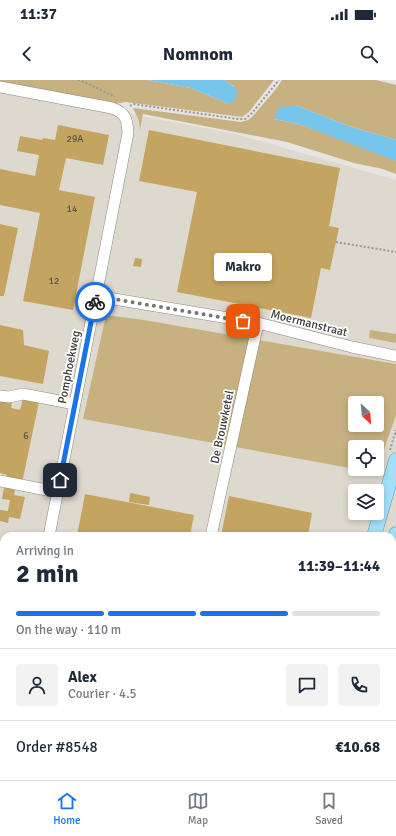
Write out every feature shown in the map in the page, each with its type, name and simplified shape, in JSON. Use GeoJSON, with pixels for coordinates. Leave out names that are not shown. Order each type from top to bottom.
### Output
{"type":"FeatureCollection","features":[{"type":"Feature","properties":{"kind":"main road"},"geometry":{"type":"LineString","coordinates":[[375,532],[396,460]]}},
{"type":"Feature","properties":{"kind":"street"},"geometry":{"type":"LineString","coordinates":[[0,87],[121,111]]}},
{"type":"Feature","properties":{"kind":"street","name":"Pomphoekweg"},"geometry":{"type":"LineString","coordinates":[[50,532],[128,133],[126,120],[121,111]]}},
{"type":"Feature","properties":{"kind":"street","name":"Moermanstraat"},"geometry":{"type":"LineString","coordinates":[[96,296],[258,323],[352,347],[396,356]]}},
{"type":"Feature","properties":{"kind":"street","name":"De Brouwketel"},"geometry":{"type":"LineString","coordinates":[[213,532],[258,323]]}},
{"type":"Feature","properties":{"kind":"street"},"geometry":{"type":"LineString","coordinates":[[0,396],[9,397],[23,394],[75,404]]}},
{"type":"Feature","properties":{"kind":"street"},"geometry":{"type":"LineString","coordinates":[[0,481],[57,492]]}},
{"type":"Feature","properties":{"kind":"path"},"geometry":{"type":"LineString","coordinates":[[78,80],[110,94],[121,102],[121,111]]}},
{"type":"Feature","properties":{"kind":"path"},"geometry":{"type":"LineString","coordinates":[[121,111],[133,104],[245,119],[252,113],[279,80]]}},
{"type":"Feature","properties":{"kind":"path"},"geometry":{"type":"LineString","coordinates":[[336,242],[396,252]]}},
{"type":"Feature","properties":{"kind":"shaded area"},"geometry":{"type":"Polygon","coordinates":[[[0,80],[148,80],[191,88],[229,104],[234,86],[224,80],[274,80],[249,112],[242,117],[126,102],[114,104],[0,83],[0,80]]]}},
{"type":"Feature","properties":{"kind":"shaded area"},"geometry":{"type":"Polygon","coordinates":[[[282,80],[376,80],[396,85],[396,140],[349,126],[295,105],[274,119],[299,124],[392,158],[396,161],[396,174],[383,169],[354,163],[287,142],[143,114],[140,130],[139,121],[133,108],[241,122],[252,117],[282,80]]]}},
{"type":"Feature","properties":{"kind":"shaded area"},"geometry":{"type":"Polygon","coordinates":[[[0,90],[232,133],[396,180],[396,532],[0,532],[0,90]]]}},
{"type":"Feature","properties":{"kind":"shaded area"},"geometry":{"type":"Polygon","coordinates":[[[106,315],[144,320],[396,364],[396,415],[384,450],[384,440],[348,440],[348,468],[83,419],[106,315]]]}},
{"type":"Feature","properties":{"kind":"shaded area"},"geometry":{"type":"Polygon","coordinates":[[[370,330],[396,334],[396,343],[369,338],[370,330]]]}},
{"type":"Feature","properties":{"kind":"water"},"geometry":{"type":"Polygon","coordinates":[[[148,80],[224,80],[236,89],[237,95],[233,102],[229,104],[191,88],[148,80]]]}},
{"type":"Feature","properties":{"kind":"water"},"geometry":{"type":"Polygon","coordinates":[[[295,105],[349,126],[396,140],[396,161],[299,124],[274,119],[278,108],[295,105]]]}},
{"type":"Feature","properties":{"kind":"building"},"geometry":{"type":"Polygon","coordinates":[[[58,125],[109,135],[103,165],[66,158],[59,190],[95,197],[73,310],[23,301],[40,213],[0,205],[0,169],[35,176],[39,155],[17,151],[20,136],[42,140],[43,138],[55,140],[58,125]]]}},
{"type":"Feature","properties":{"kind":"building"},"geometry":{"type":"Polygon","coordinates":[[[149,130],[340,168],[329,226],[339,228],[330,270],[321,268],[311,318],[177,292],[197,192],[139,181],[149,130]]]}},
{"type":"Feature","properties":{"kind":"building"},"geometry":{"type":"Polygon","coordinates":[[[0,224],[18,228],[4,296],[0,296],[0,224]]]}},
{"type":"Feature","properties":{"kind":"building"},"geometry":{"type":"Polygon","coordinates":[[[135,258],[142,259],[141,267],[133,266],[135,258]]]}},
{"type":"Feature","properties":{"kind":"building"},"geometry":{"type":"Polygon","coordinates":[[[0,325],[23,330],[24,345],[49,351],[43,384],[0,376],[0,325]]]}},
{"type":"Feature","properties":{"kind":"building"},"geometry":{"type":"Polygon","coordinates":[[[23,399],[39,402],[22,483],[6,480],[7,475],[0,473],[0,400],[12,402],[11,408],[20,410],[23,399]]]}},
{"type":"Feature","properties":{"kind":"building"},"geometry":{"type":"Polygon","coordinates":[[[4,487],[15,490],[14,495],[25,497],[20,519],[9,517],[8,523],[0,521],[0,510],[8,511],[10,500],[2,499],[4,487]]]}},
{"type":"Feature","properties":{"kind":"building"},"geometry":{"type":"Polygon","coordinates":[[[130,493],[150,497],[149,505],[129,502],[130,493]]]}},
{"type":"Feature","properties":{"kind":"building"},"geometry":{"type":"Polygon","coordinates":[[[85,494],[194,515],[191,532],[78,532],[85,494]]]}},
{"type":"Feature","properties":{"kind":"building"},"geometry":{"type":"Polygon","coordinates":[[[229,496],[312,513],[309,532],[222,532],[229,496]]]}},
{"type":"Feature","properties":{"kind":"way so far"},"geometry":{"type":"LineString","coordinates":[[95,302],[96,296],[243,321]]}},
{"type":"Feature","properties":{"kind":"place","name":"Makro"},"geometry":{"type":"Point","coordinates":[243,321]}},
{"type":"Feature","properties":{"kind":"route"},"geometry":{"type":"LineString","coordinates":[[60,480],[95,302]]}}]}
